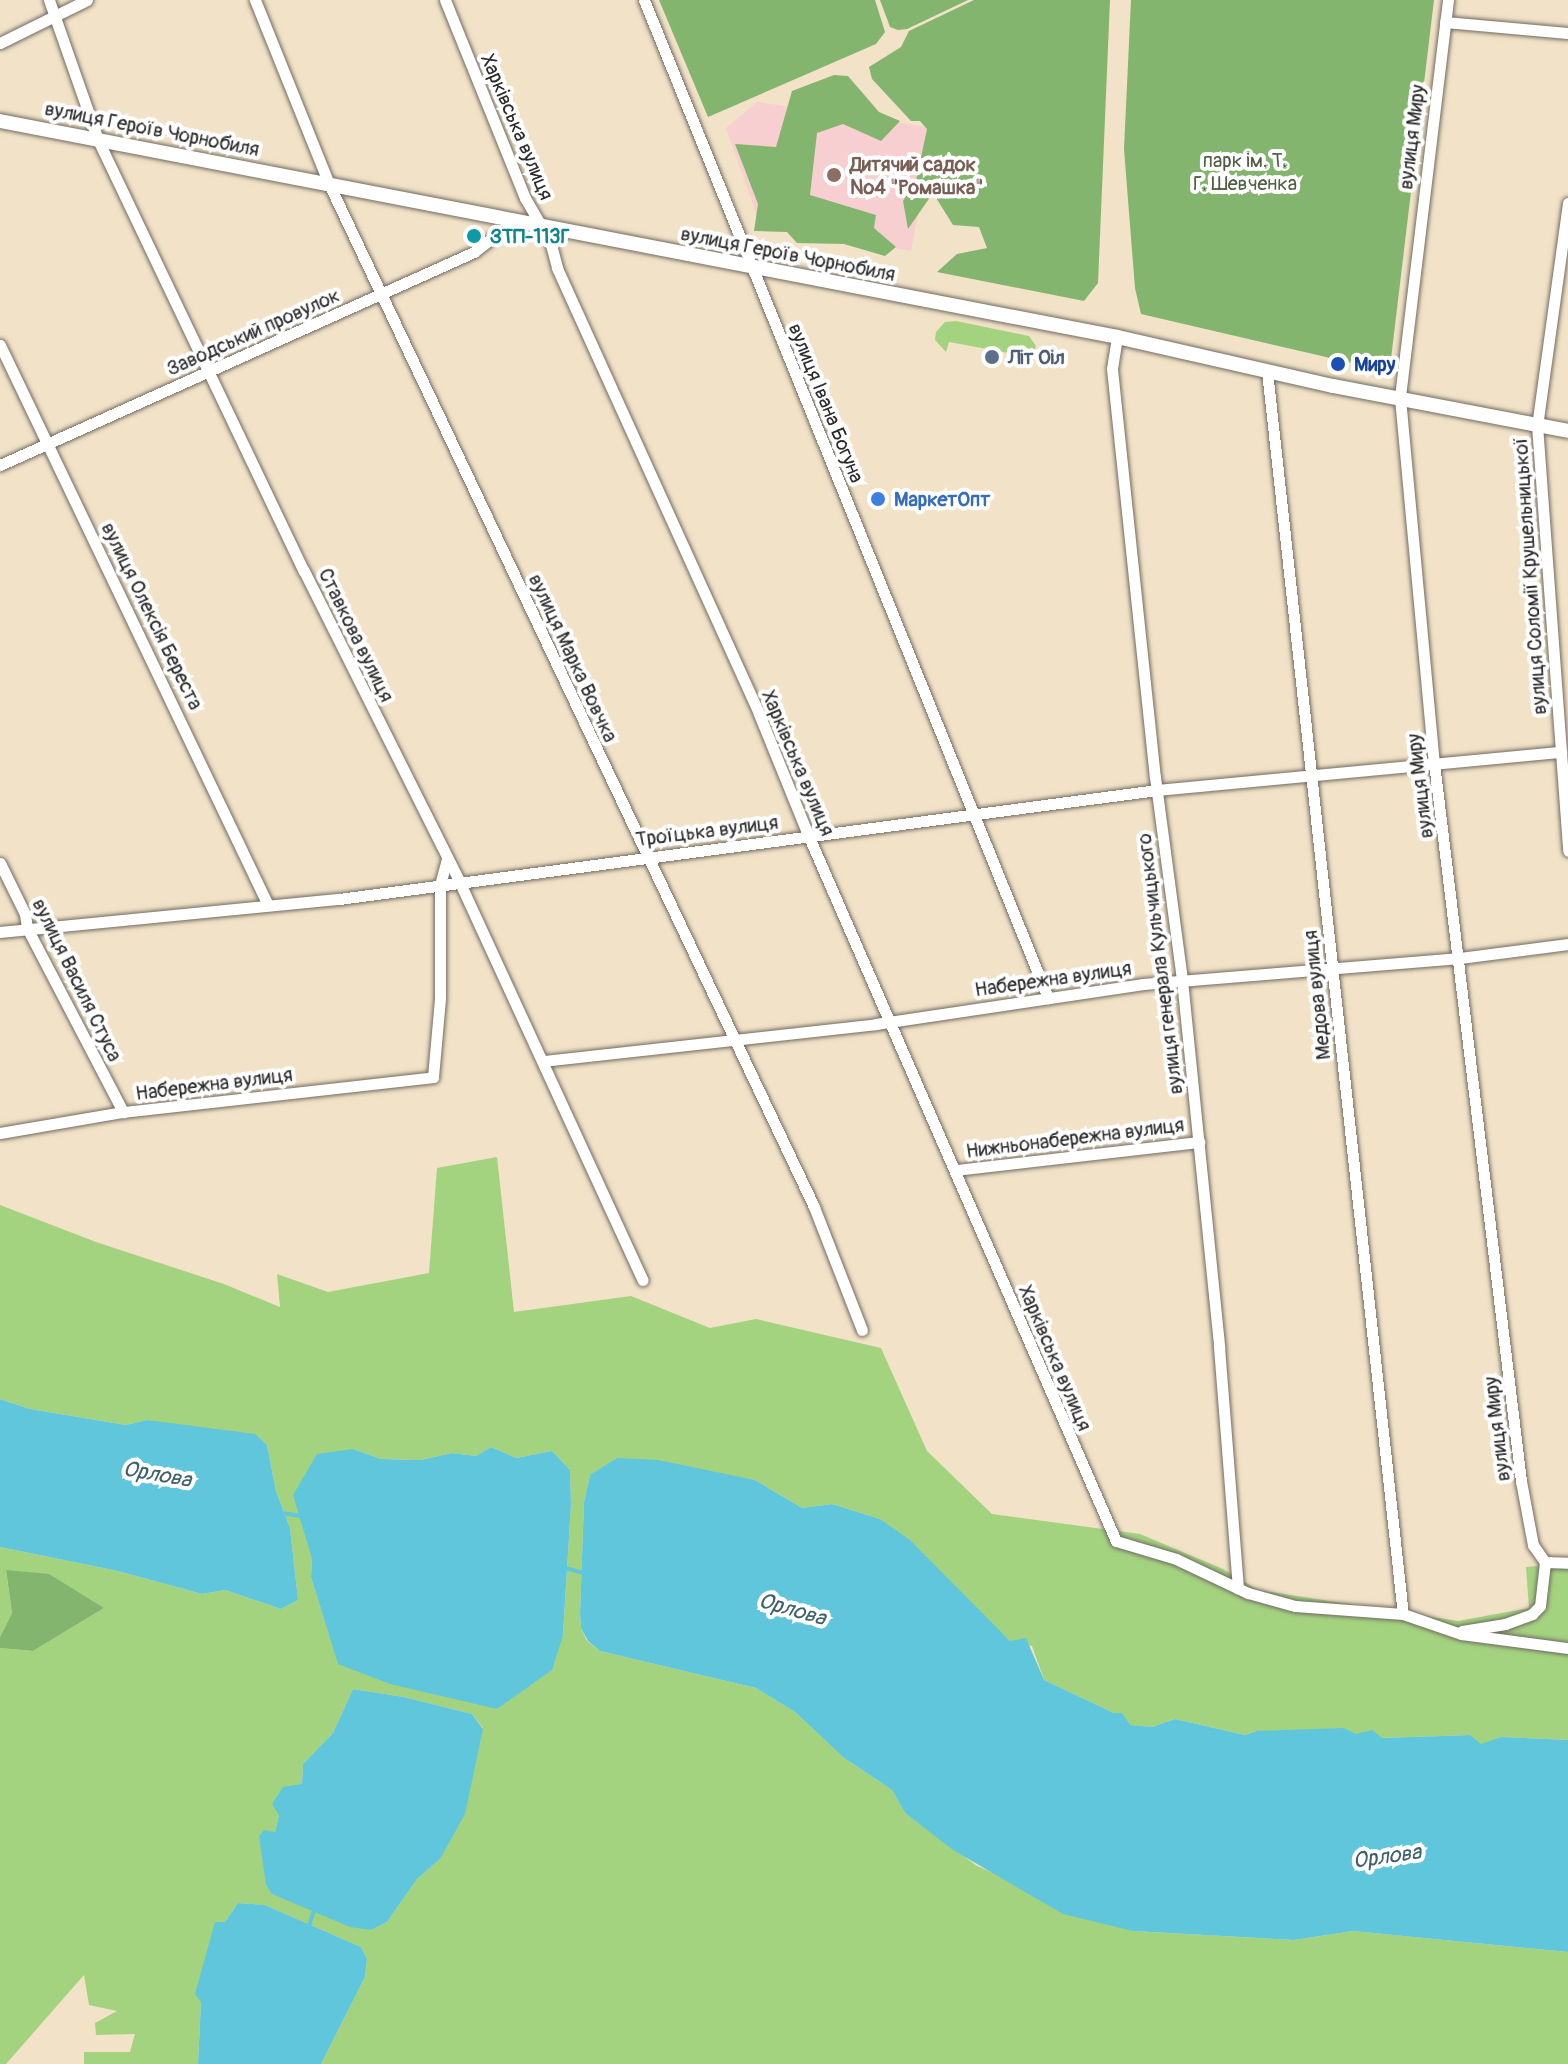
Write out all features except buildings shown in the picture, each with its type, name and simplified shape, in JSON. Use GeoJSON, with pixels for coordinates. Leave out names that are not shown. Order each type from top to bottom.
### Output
{"type":"FeatureCollection","features":[{"type":"Feature","properties":{"kind":"street","name":"Ставкова вулиця"},"geometry":{"type":"LineString","coordinates":[[49,0],[98,140],[460,883],[643,1280]]}},
{"type":"Feature","properties":{"kind":"street"},"geometry":{"type":"LineString","coordinates":[[0,43],[87,0]]}},
{"type":"Feature","properties":{"kind":"street","name":"вулиця Марка Вовчка"},"geometry":{"type":"LineString","coordinates":[[255,0],[329,184],[814,1207],[862,1330]]}},
{"type":"Feature","properties":{"kind":"street","name":"Харківська вулиця"},"geometry":{"type":"LineString","coordinates":[[445,0],[525,198],[759,714],[809,837],[892,1021],[1116,1541],[1176,1559],[1238,1588]]}},
{"type":"Feature","properties":{"kind":"street","name":"вулиця Івана Богуна"},"geometry":{"type":"LineString","coordinates":[[644,0],[1048,998]]}},
{"type":"Feature","properties":{"kind":"street","name":"вулиця Миру"},"geometry":{"type":"LineString","coordinates":[[1448,0],[1400,398],[1434,763],[1521,1481],[1533,1545],[1545,1562]]}},
{"type":"Feature","properties":{"kind":"street"},"geometry":{"type":"LineString","coordinates":[[1445,22],[1568,33]]}},
{"type":"Feature","properties":{"kind":"street","name":"вулиця Героїв Чорнобиля"},"geometry":{"type":"LineString","coordinates":[[0,121],[1117,337],[1267,371],[1568,431]]}},
{"type":"Feature","properties":{"kind":"street","name":"вулиця Соломії Крушельницької"},"geometry":{"type":"LineString","coordinates":[[1568,203],[1537,425],[1568,851]]}},
{"type":"Feature","properties":{"kind":"street","name":"Заводський провулок"},"geometry":{"type":"LineString","coordinates":[[0,465],[474,252],[515,220]]}},
{"type":"Feature","properties":{"kind":"street","name":"вулиця генерала Кульчицького"},"geometry":{"type":"LineString","coordinates":[[1117,337],[1112,369],[1199,1142],[1238,1588]]}},
{"type":"Feature","properties":{"kind":"street","name":"вулиця Олексія Береста"},"geometry":{"type":"LineString","coordinates":[[0,345],[268,905]]}},
{"type":"Feature","properties":{"kind":"street","name":"Медова вулиця"},"geometry":{"type":"LineString","coordinates":[[1267,371],[1403,1614]]}},
{"type":"Feature","properties":{"kind":"street","name":"Троїцька вулиця"},"geometry":{"type":"LineString","coordinates":[[0,932],[460,883],[1157,790],[1561,752]]}},
{"type":"Feature","properties":{"kind":"street"},"geometry":{"type":"LineString","coordinates":[[440,885],[447,859]]}},
{"type":"Feature","properties":{"kind":"street","name":"вулиця Василя Стуса"},"geometry":{"type":"LineString","coordinates":[[0,863],[25,914],[27,928],[123,1112]]}},
{"type":"Feature","properties":{"kind":"street","name":"Набережна вулиця"},"geometry":{"type":"LineString","coordinates":[[0,1133],[123,1112],[433,1077],[440,998],[440,885]]}},
{"type":"Feature","properties":{"kind":"street","name":"Набережна вулиця"},"geometry":{"type":"LineString","coordinates":[[543,1061],[892,1021],[1182,980],[1460,958],[1568,944]]}},
{"type":"Feature","properties":{"kind":"street","name":"Нижньонабережна вулиця"},"geometry":{"type":"LineString","coordinates":[[956,1170],[1199,1142]]}},
{"type":"Feature","properties":{"kind":"street"},"geometry":{"type":"LineString","coordinates":[[1455,1632],[1505,1624],[1532,1614],[1540,1606],[1545,1562],[1568,1563]]}},
{"type":"Feature","properties":{"kind":"street"},"geometry":{"type":"LineString","coordinates":[[1238,1588],[1295,1606],[1403,1614],[1455,1632],[1568,1648]]}},
{"type":"Feature","properties":{"kind":"shaded area","name":"Дитячий садок №4 \"Ромашка\""},"geometry":{"type":"Polygon","coordinates":[[[757,102],[934,128],[911,251],[759,221],[726,128],[757,102]]]}},
{"type":"Feature","properties":{"kind":"green space"},"geometry":{"type":"Polygon","coordinates":[[[659,0],[875,0],[885,32],[876,44],[708,117],[659,0]]]}},
{"type":"Feature","properties":{"kind":"green space"},"geometry":{"type":"Polygon","coordinates":[[[880,0],[968,0],[907,29],[898,30],[890,27],[880,0]]]}},
{"type":"Feature","properties":{"kind":"green space"},"geometry":{"type":"Polygon","coordinates":[[[974,0],[1110,0],[1098,283],[1084,301],[937,272],[957,254],[987,248],[979,227],[953,225],[933,193],[908,229],[903,201],[916,181],[927,129],[920,121],[911,121],[872,79],[869,67],[901,47],[909,31],[974,0]]]}},
{"type":"Feature","properties":{"kind":"green space","name":"парк ім. Т. Г. Шевченка"},"geometry":{"type":"Polygon","coordinates":[[[1131,0],[1434,0],[1390,367],[1369,367],[1141,314],[1135,288],[1124,149],[1131,0]]]}},
{"type":"Feature","properties":{"kind":"green space"},"geometry":{"type":"Polygon","coordinates":[[[834,75],[848,76],[879,112],[900,121],[881,141],[843,124],[817,133],[810,195],[876,215],[874,228],[896,247],[885,256],[844,244],[797,243],[787,232],[754,231],[758,204],[735,144],[776,147],[792,91],[834,75]]]}},
{"type":"Feature","properties":{"kind":"green space"},"geometry":{"type":"Polygon","coordinates":[[[956,321],[1029,336],[1036,346],[1034,352],[1030,357],[949,342],[946,352],[935,340],[936,332],[945,322],[956,321]]]}},
{"type":"Feature","properties":{"kind":"green space"},"geometry":{"type":"Polygon","coordinates":[[[497,1157],[514,1312],[631,1296],[710,1328],[756,1319],[881,1348],[927,1451],[992,1514],[1140,1534],[1223,1569],[1258,1590],[1458,1621],[1529,1608],[1526,1567],[1568,1563],[1568,1740],[1501,1737],[1481,1745],[1470,1735],[1382,1738],[1256,1731],[1245,1735],[1175,1719],[1152,1727],[1129,1725],[1114,1713],[1044,1680],[1032,1646],[1010,1641],[880,1519],[832,1504],[802,1508],[755,1480],[716,1474],[590,1475],[584,1502],[580,1614],[581,1628],[587,1641],[600,1651],[756,1688],[795,1712],[844,1758],[892,1790],[905,1813],[977,1866],[1133,1931],[1294,1940],[1353,1931],[1568,1952],[1568,2064],[321,2064],[365,1977],[367,1959],[361,1947],[265,1905],[238,1903],[225,1922],[201,2002],[198,2064],[84,2064],[84,2052],[130,2052],[135,2034],[96,2035],[95,2023],[117,2011],[89,2005],[84,1975],[6,2064],[0,2064],[0,1648],[33,1651],[104,1608],[6,1571],[12,1613],[0,1637],[0,1547],[118,1571],[202,1594],[225,1590],[281,1609],[298,1600],[290,1528],[276,1491],[267,1445],[147,1420],[126,1425],[30,1409],[0,1399],[0,1205],[96,1242],[224,1284],[280,1307],[277,1274],[328,1292],[429,1273],[437,1168],[497,1157]],[[491,1447],[476,1456],[452,1453],[421,1460],[381,1459],[353,1449],[312,1559],[311,1577],[329,1634],[563,1636],[571,1504],[570,1470],[552,1451],[516,1458],[491,1447]],[[353,1689],[333,1733],[303,1764],[302,1784],[279,1815],[275,1832],[259,1836],[264,1855],[371,1930],[387,1922],[417,1879],[440,1859],[483,1728],[472,1714],[404,1697],[353,1689]]]}},
{"type":"Feature","properties":{"kind":"green space"},"geometry":{"type":"Polygon","coordinates":[[[6,1570],[49,1574],[104,1608],[33,1651],[0,1648],[0,1637],[12,1613],[6,1570]]]}},
{"type":"Feature","properties":{"kind":"water"},"geometry":{"type":"Polygon","coordinates":[[[0,1399],[30,1409],[126,1425],[147,1420],[255,1434],[267,1445],[276,1491],[290,1528],[298,1600],[281,1609],[225,1590],[202,1594],[118,1571],[0,1547],[0,1399]]]}},
{"type":"Feature","properties":{"kind":"water"},"geometry":{"type":"Polygon","coordinates":[[[491,1447],[516,1458],[552,1451],[570,1470],[571,1504],[563,1635],[552,1670],[497,1709],[390,1684],[338,1664],[311,1577],[312,1559],[293,1495],[317,1454],[353,1449],[381,1459],[421,1460],[452,1453],[476,1456],[491,1447]]]}},
{"type":"Feature","properties":{"kind":"water"},"geometry":{"type":"Polygon","coordinates":[[[617,1458],[658,1460],[755,1480],[802,1508],[832,1504],[880,1519],[910,1540],[1010,1641],[1026,1638],[1044,1680],[1114,1713],[1122,1713],[1130,1725],[1152,1727],[1175,1719],[1245,1735],[1256,1731],[1344,1728],[1356,1734],[1372,1730],[1382,1738],[1470,1735],[1481,1744],[1501,1737],[1568,1740],[1568,1952],[1353,1931],[1294,1940],[1133,1931],[1063,1914],[953,1850],[905,1813],[892,1790],[844,1758],[795,1712],[756,1688],[600,1651],[588,1641],[581,1628],[580,1614],[584,1502],[590,1475],[617,1458]]]}},
{"type":"Feature","properties":{"kind":"water"},"geometry":{"type":"Polygon","coordinates":[[[353,1689],[404,1697],[472,1714],[483,1729],[465,1814],[440,1859],[417,1879],[387,1922],[371,1930],[350,1927],[272,1894],[266,1885],[259,1836],[264,1830],[275,1832],[279,1815],[272,1804],[283,1787],[302,1784],[303,1764],[333,1733],[353,1689]]]}},
{"type":"Feature","properties":{"kind":"water"},"geometry":{"type":"Polygon","coordinates":[[[238,1903],[265,1905],[361,1947],[367,1959],[365,1977],[321,2064],[198,2064],[201,2002],[195,1994],[215,1922],[225,1922],[238,1903]]]}},
{"type":"Feature","properties":{"kind":"waterway","name":"Орлова"},"geometry":{"type":"LineString","coordinates":[[282,1513],[301,1516]]}},
{"type":"Feature","properties":{"kind":"waterway","name":"Орлова"},"geometry":{"type":"LineString","coordinates":[[565,1568],[584,1573]]}},
{"type":"Feature","properties":{"kind":"waterway"},"geometry":{"type":"LineString","coordinates":[[308,1929],[315,1907]]}},
{"type":"Feature","properties":{"kind":"place","name":"Дитячий садок №4 \"Ромашка\""},"geometry":{"type":"Point","coordinates":[834,175]}},
{"type":"Feature","properties":{"kind":"place","name":"ЗТП-113Г"},"geometry":{"type":"Point","coordinates":[474,236]}},
{"type":"Feature","properties":{"kind":"place","name":"Літ Оіл"},"geometry":{"type":"Point","coordinates":[992,357]}},
{"type":"Feature","properties":{"kind":"place","name":"Миру"},"geometry":{"type":"Point","coordinates":[1338,364]}},
{"type":"Feature","properties":{"kind":"place","name":"МаркетОпт"},"geometry":{"type":"Point","coordinates":[878,499]}}]}
